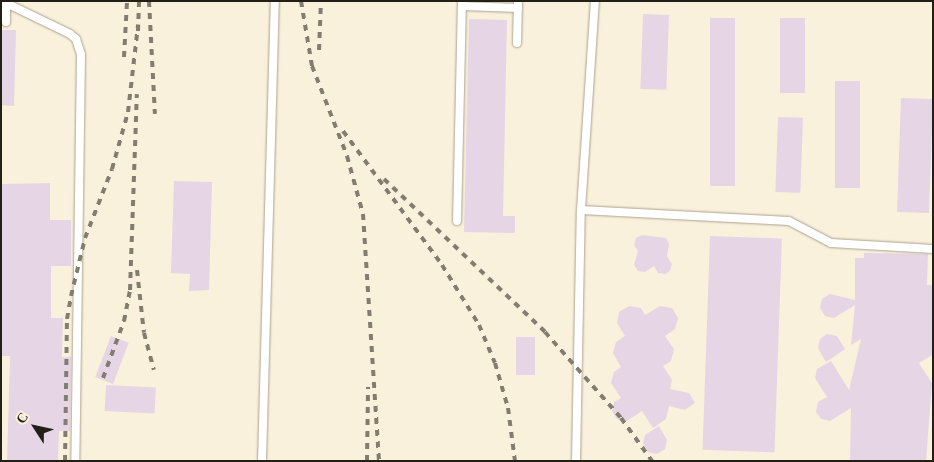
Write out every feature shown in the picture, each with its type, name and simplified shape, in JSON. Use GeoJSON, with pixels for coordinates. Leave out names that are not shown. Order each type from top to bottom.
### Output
{"type":"FeatureCollection","features":[{"type":"Feature","properties":{"kind":"lane"},"geometry":{"type":"LineString","coordinates":[[262,461],[275,1]]}},
{"type":"Feature","properties":{"kind":"lane"},"geometry":{"type":"LineString","coordinates":[[576,461],[581,210],[595,1]]}},
{"type":"Feature","properties":{"kind":"lane"},"geometry":{"type":"LineString","coordinates":[[6,22],[6,2],[70,34],[76,39],[81,54],[76,461]]}},
{"type":"Feature","properties":{"kind":"lane"},"geometry":{"type":"LineString","coordinates":[[458,221],[462,3],[518,5],[517,43]]}},
{"type":"Feature","properties":{"kind":"lane"},"geometry":{"type":"LineString","coordinates":[[581,210],[789,221],[830,243],[933,249]]}},
{"type":"Feature","properties":{"kind":"building"},"geometry":{"type":"Polygon","coordinates":[[[643,14],[669,15],[666,90],[640,89],[643,14]]]}},
{"type":"Feature","properties":{"kind":"building"},"geometry":{"type":"Polygon","coordinates":[[[710,18],[735,18],[735,186],[710,186],[710,18]]]}},
{"type":"Feature","properties":{"kind":"building"},"geometry":{"type":"Polygon","coordinates":[[[780,18],[805,18],[805,93],[780,93],[780,18]]]}},
{"type":"Feature","properties":{"kind":"building"},"geometry":{"type":"Polygon","coordinates":[[[469,19],[507,20],[503,216],[515,216],[515,233],[464,232],[469,19]]]}},
{"type":"Feature","properties":{"kind":"building"},"geometry":{"type":"Polygon","coordinates":[[[1,30],[16,30],[14,106],[1,105],[1,30]]]}},
{"type":"Feature","properties":{"kind":"building"},"geometry":{"type":"Polygon","coordinates":[[[835,81],[860,81],[860,188],[835,188],[835,81]]]}},
{"type":"Feature","properties":{"kind":"building"},"geometry":{"type":"Polygon","coordinates":[[[901,98],[933,99],[929,213],[897,212],[901,98]]]}},
{"type":"Feature","properties":{"kind":"building"},"geometry":{"type":"Polygon","coordinates":[[[778,117],[803,118],[800,193],[775,192],[778,117]]]}},
{"type":"Feature","properties":{"kind":"building"},"geometry":{"type":"Polygon","coordinates":[[[174,181],[212,182],[209,290],[189,291],[190,274],[171,273],[174,181]]]}},
{"type":"Feature","properties":{"kind":"building"},"geometry":{"type":"Polygon","coordinates":[[[50,183],[50,220],[71,220],[71,266],[51,266],[51,318],[63,318],[62,357],[71,357],[70,431],[59,431],[58,461],[7,461],[10,356],[1,356],[1,184],[50,183]]]}},
{"type":"Feature","properties":{"kind":"building"},"geometry":{"type":"Polygon","coordinates":[[[642,235],[666,238],[669,244],[667,256],[672,264],[670,271],[665,274],[658,273],[654,266],[645,272],[638,271],[634,265],[638,251],[634,245],[636,238],[642,235]]]}},
{"type":"Feature","properties":{"kind":"building"},"geometry":{"type":"Polygon","coordinates":[[[710,236],[782,239],[774,452],[703,450],[710,236]]]}},
{"type":"Feature","properties":{"kind":"building"},"geometry":{"type":"Polygon","coordinates":[[[864,253],[928,254],[927,285],[933,285],[932,355],[919,363],[932,383],[926,461],[850,461],[851,408],[830,421],[821,419],[816,412],[818,402],[827,397],[815,378],[817,369],[831,361],[849,390],[861,339],[851,345],[855,305],[834,318],[825,316],[820,308],[822,299],[830,294],[855,300],[855,258],[864,258],[864,253]]]}},
{"type":"Feature","properties":{"kind":"building"},"geometry":{"type":"Polygon","coordinates":[[[629,306],[641,308],[645,315],[660,306],[672,308],[678,318],[675,329],[665,336],[674,349],[671,361],[663,366],[672,380],[670,389],[689,393],[695,403],[685,410],[669,406],[666,419],[653,428],[642,411],[627,421],[617,419],[612,411],[614,402],[621,398],[611,383],[614,372],[621,367],[613,353],[616,342],[625,336],[617,323],[619,312],[629,306]]]}},
{"type":"Feature","properties":{"kind":"building"},"geometry":{"type":"Polygon","coordinates":[[[827,334],[837,336],[845,349],[826,362],[818,348],[820,339],[827,334]]]}},
{"type":"Feature","properties":{"kind":"building"},"geometry":{"type":"Polygon","coordinates":[[[111,336],[129,343],[113,384],[95,377],[111,336]]]}},
{"type":"Feature","properties":{"kind":"building"},"geometry":{"type":"Polygon","coordinates":[[[516,337],[535,337],[535,375],[516,375],[516,337]]]}},
{"type":"Feature","properties":{"kind":"building"},"geometry":{"type":"Polygon","coordinates":[[[106,385],[156,388],[155,414],[105,411],[106,385]]]}},
{"type":"Feature","properties":{"kind":"building"},"geometry":{"type":"Polygon","coordinates":[[[659,426],[667,440],[665,449],[657,454],[648,452],[643,444],[645,435],[659,426]]]}},
{"type":"Feature","properties":{"kind":"railway"},"geometry":{"type":"LineString","coordinates":[[124,57],[127,1]]}},
{"type":"Feature","properties":{"kind":"railway"},"geometry":{"type":"LineString","coordinates":[[138,31],[139,1]]}},
{"type":"Feature","properties":{"kind":"railway"},"geometry":{"type":"LineString","coordinates":[[149,1],[155,114]]}},
{"type":"Feature","properties":{"kind":"railway"},"geometry":{"type":"LineString","coordinates":[[301,1],[312,66],[347,156],[363,214],[379,461]]}},
{"type":"Feature","properties":{"kind":"railway"},"geometry":{"type":"LineString","coordinates":[[319,50],[321,1]]}},
{"type":"Feature","properties":{"kind":"railway"},"geometry":{"type":"LineString","coordinates":[[65,461],[67,319],[85,238],[112,169],[128,112],[138,25]]}},
{"type":"Feature","properties":{"kind":"railway"},"geometry":{"type":"LineString","coordinates":[[103,378],[124,321],[130,290],[137,94]]}},
{"type":"Feature","properties":{"kind":"railway"},"geometry":{"type":"LineString","coordinates":[[343,131],[442,265],[479,325],[495,363],[508,408],[515,461]]}},
{"type":"Feature","properties":{"kind":"railway"},"geometry":{"type":"LineString","coordinates":[[384,179],[545,332],[621,418],[652,461]]}},
{"type":"Feature","properties":{"kind":"railway"},"geometry":{"type":"LineString","coordinates":[[137,270],[144,333],[154,370]]}},
{"type":"Feature","properties":{"kind":"railway"},"geometry":{"type":"LineString","coordinates":[[367,461],[368,387]]}}]}
